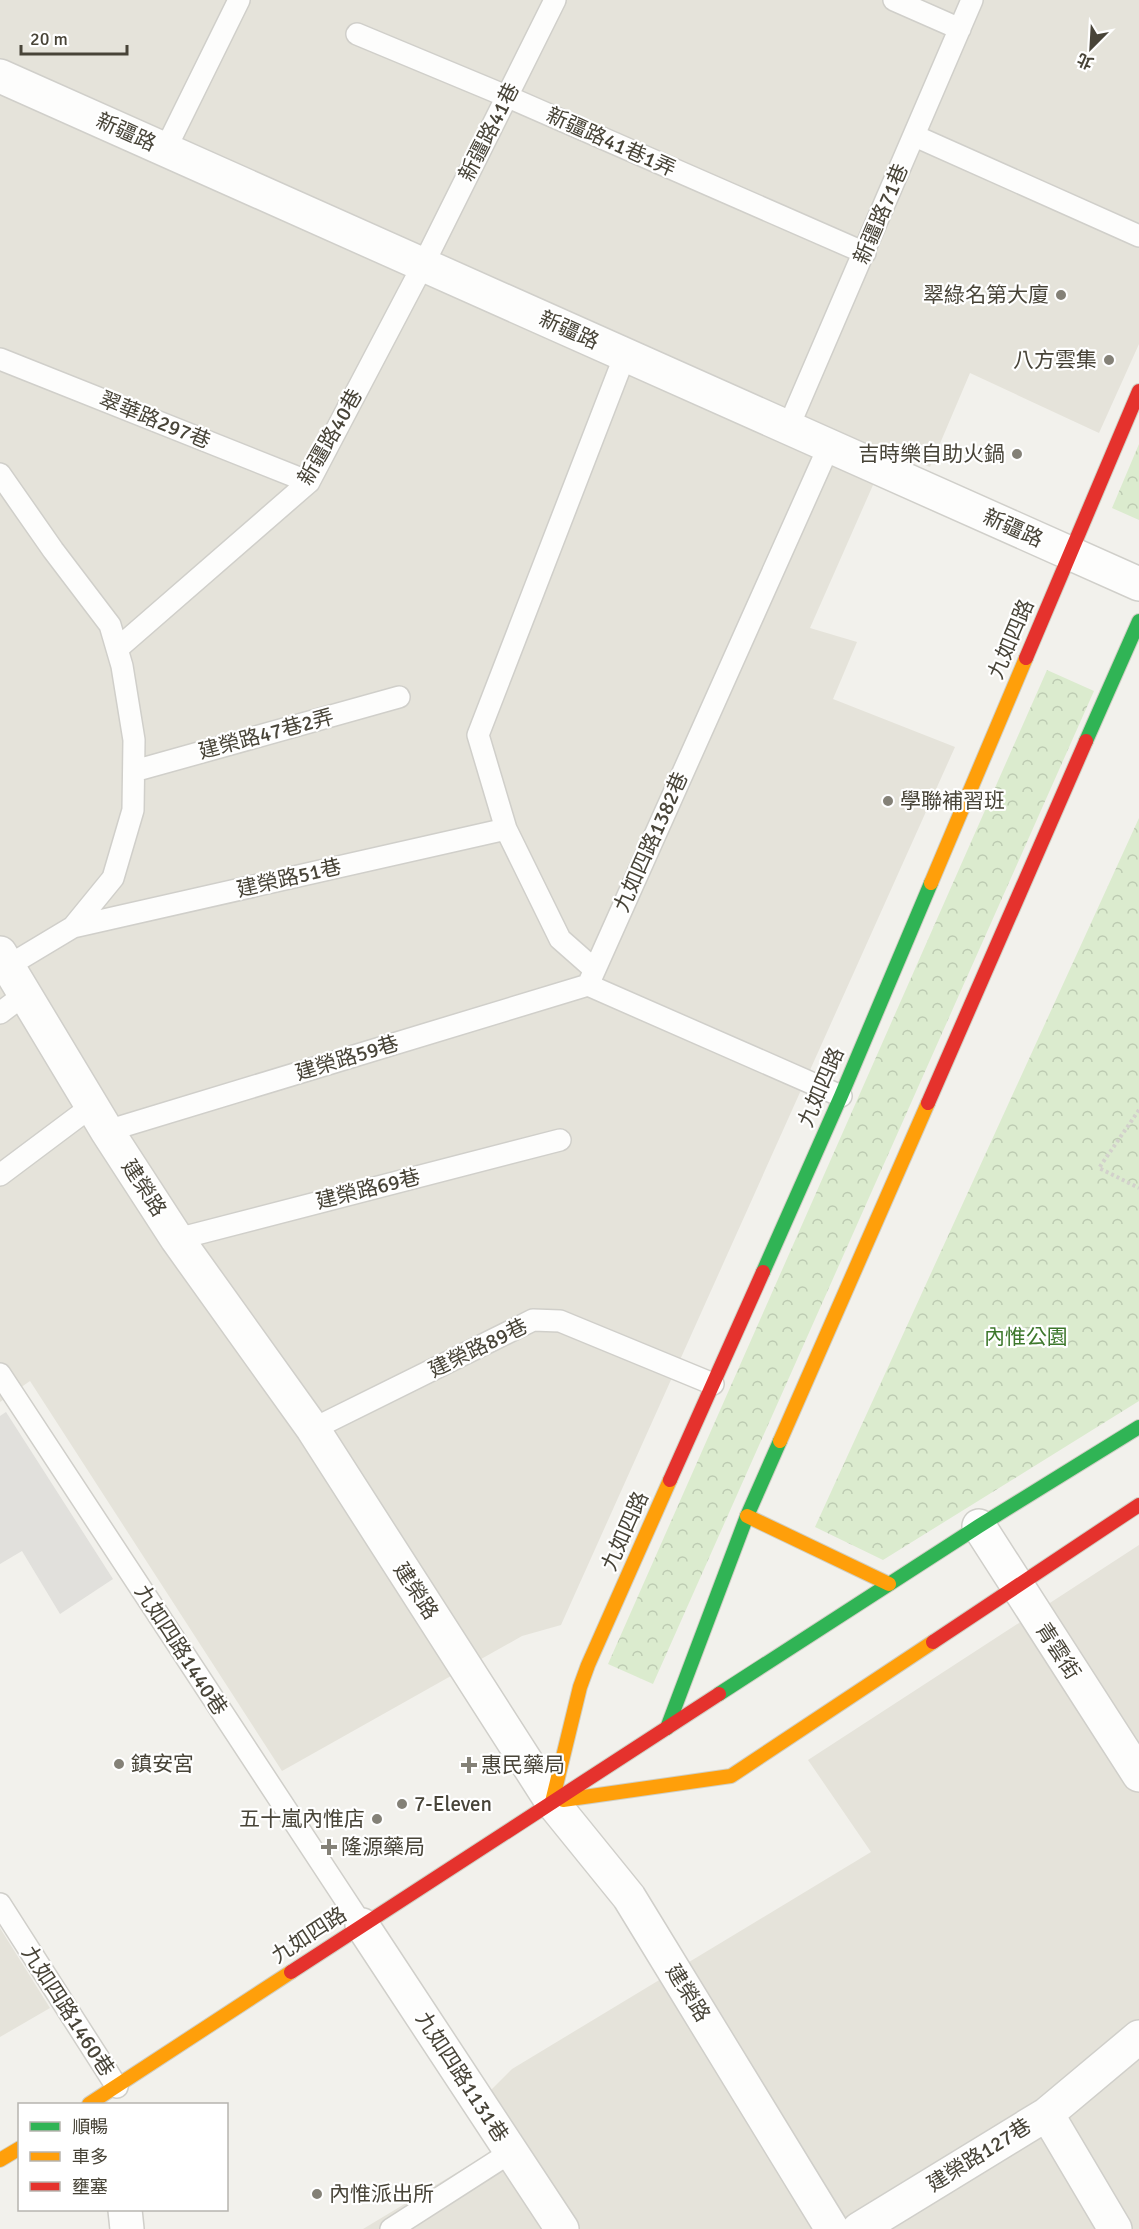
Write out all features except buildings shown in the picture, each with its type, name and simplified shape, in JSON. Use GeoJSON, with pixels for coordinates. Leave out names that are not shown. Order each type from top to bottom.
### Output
{"type":"FeatureCollection","features":[{"type":"Feature","properties":{"kind":"street","name":"新疆路"},"geometry":{"type":"LineString","coordinates":[[0,76],[1139,584]]}},
{"type":"Feature","properties":{"kind":"street","name":"九如四路"},"geometry":{"type":"LineString","coordinates":[[552,1802],[588,1665],[841,1096],[1139,391]]}},
{"type":"Feature","properties":{"kind":"street"},"geometry":{"type":"LineString","coordinates":[[667,1728],[747,1516],[1139,621]]}},
{"type":"Feature","properties":{"kind":"street","name":"建榮路"},"geometry":{"type":"LineString","coordinates":[[4,959],[12,1004],[100,1118],[177,1239],[314,1429],[552,1802],[629,1898],[832,2229]]}},
{"type":"Feature","properties":{"kind":"street","name":"九如四路"},"geometry":{"type":"LineString","coordinates":[[93,2103],[118,2096],[362,1925],[979,1526],[1139,1427]]}},
{"type":"Feature","properties":{"kind":"street","name":"九如四路"},"geometry":{"type":"LineString","coordinates":[[552,1802],[731,1776],[1139,1505]]}},
{"type":"Feature","properties":{"kind":"street"},"geometry":{"type":"LineString","coordinates":[[747,1516],[889,1584]]}},
{"type":"Feature","properties":{"kind":"street","name":"青雲街"},"geometry":{"type":"LineString","coordinates":[[979,1526],[1139,1776]]}},
{"type":"Feature","properties":{"kind":"street","name":"九如四路1131巷"},"geometry":{"type":"LineString","coordinates":[[362,1925],[562,2229]]}},
{"type":"Feature","properties":{"kind":"street"},"geometry":{"type":"LineString","coordinates":[[1047,2114],[1139,2037]]}},
{"type":"Feature","properties":{"kind":"street","name":"建榮路127巷"},"geometry":{"type":"LineString","coordinates":[[859,2229],[1047,2114],[1115,2229]]}},
{"type":"Feature","properties":{"kind":"street"},"geometry":{"type":"LineString","coordinates":[[0,2160],[18,2149]]}},
{"type":"Feature","properties":{"kind":"street"},"geometry":{"type":"LineString","coordinates":[[125,2211],[127,2229]]}},
{"type":"Feature","properties":{"kind":"lane"},"geometry":{"type":"LineString","coordinates":[[165,150],[239,0]]}},
{"type":"Feature","properties":{"kind":"lane","name":"新疆路41巷"},"geometry":{"type":"LineString","coordinates":[[423,265],[555,0]]}},
{"type":"Feature","properties":{"kind":"lane"},"geometry":{"type":"LineString","coordinates":[[894,0],[960,29]]}},
{"type":"Feature","properties":{"kind":"lane","name":"新疆路71巷"},"geometry":{"type":"LineString","coordinates":[[788,428],[972,0]]}},
{"type":"Feature","properties":{"kind":"lane","name":"新疆路41巷1弄"},"geometry":{"type":"LineString","coordinates":[[357,34],[507,96],[865,253]]}},
{"type":"Feature","properties":{"kind":"lane"},"geometry":{"type":"LineString","coordinates":[[915,136],[1139,236]]}},
{"type":"Feature","properties":{"kind":"lane","name":"新疆路40巷"},"geometry":{"type":"LineString","coordinates":[[117,649],[309,482],[423,265]]}},
{"type":"Feature","properties":{"kind":"lane"},"geometry":{"type":"LineString","coordinates":[[625,355],[478,735],[506,829],[560,939],[591,977],[841,1096]]}},
{"type":"Feature","properties":{"kind":"lane","name":"翠華路297巷"},"geometry":{"type":"LineString","coordinates":[[0,358],[309,482]]}},
{"type":"Feature","properties":{"kind":"lane","name":"九如四路1382巷"},"geometry":{"type":"LineString","coordinates":[[591,977],[829,446]]}},
{"type":"Feature","properties":{"kind":"lane"},"geometry":{"type":"LineString","coordinates":[[0,474],[53,550],[110,625],[122,666],[134,740],[133,810],[113,878],[73,927],[4,959]]}},
{"type":"Feature","properties":{"kind":"lane","name":"建榮路47巷2弄"},"geometry":{"type":"LineString","coordinates":[[134,771],[399,697]]}},
{"type":"Feature","properties":{"kind":"lane","name":"建榮路51巷"},"geometry":{"type":"LineString","coordinates":[[73,927],[506,829]]}},
{"type":"Feature","properties":{"kind":"lane","name":"建榮路59巷"},"geometry":{"type":"LineString","coordinates":[[100,1118],[591,977]]}},
{"type":"Feature","properties":{"kind":"lane"},"geometry":{"type":"LineString","coordinates":[[0,1175],[100,1118]]}},
{"type":"Feature","properties":{"kind":"lane","name":"建榮路69巷"},"geometry":{"type":"LineString","coordinates":[[177,1239],[560,1140]]}},
{"type":"Feature","properties":{"kind":"lane","name":"建榮路89巷"},"geometry":{"type":"LineString","coordinates":[[314,1429],[533,1320],[560,1321],[714,1384]]}},
{"type":"Feature","properties":{"kind":"lane","name":"九如四路1440巷"},"geometry":{"type":"LineString","coordinates":[[2,1380],[362,1925]]}},
{"type":"Feature","properties":{"kind":"lane","name":"九如四路1460巷"},"geometry":{"type":"LineString","coordinates":[[0,1904],[118,2096]]}},
{"type":"Feature","properties":{"kind":"lane"},"geometry":{"type":"LineString","coordinates":[[391,2229],[511,2152]]}},
{"type":"Feature","properties":{"kind":"path"},"geometry":{"type":"LineString","coordinates":[[1139,1110],[1100,1168],[1139,1188]]}},
{"type":"Feature","properties":{"kind":"shaded area"},"geometry":{"type":"Polygon","coordinates":[[[0,0],[1139,0],[1139,344],[1099,433],[970,373],[930,467],[888,451],[810,628],[857,642],[833,699],[955,747],[561,1625],[522,1636],[282,1771],[30,1381],[0,1402],[0,0]]]}},
{"type":"Feature","properties":{"kind":"shaded area"},"geometry":{"type":"Polygon","coordinates":[[[6,1412],[113,1579],[60,1614],[22,1551],[0,1564],[0,1416],[6,1412]]]}},
{"type":"Feature","properties":{"kind":"shaded area"},"geometry":{"type":"Polygon","coordinates":[[[1139,1545],[1139,2229],[363,2229],[521,2134],[490,2091],[512,2069],[871,1852],[808,1760],[1139,1545]]]}},
{"type":"Feature","properties":{"kind":"shaded area"},"geometry":{"type":"Polygon","coordinates":[[[0,1928],[50,2008],[0,2037],[0,1928]]]}},
{"type":"Feature","properties":{"kind":"green space"},"geometry":{"type":"Polygon","coordinates":[[[1139,444],[1139,520],[1112,508],[1139,444]]]}},
{"type":"Feature","properties":{"kind":"green space"},"geometry":{"type":"Polygon","coordinates":[[[1047,670],[1094,691],[653,1684],[608,1664],[1047,670]]]}},
{"type":"Feature","properties":{"kind":"green space","name":"內惟公園"},"geometry":{"type":"Polygon","coordinates":[[[1139,818],[1139,1401],[883,1560],[815,1527],[1139,818]]]}},
{"type":"Feature","properties":{"kind":"traffic: fast"},"geometry":{"type":"LineString","coordinates":[[1086,741],[1139,621]]}},
{"type":"Feature","properties":{"kind":"traffic: fast"},"geometry":{"type":"LineString","coordinates":[[763,1272],[841,1096],[931,883]]}},
{"type":"Feature","properties":{"kind":"traffic: fast"},"geometry":{"type":"LineString","coordinates":[[719,1694],[979,1526],[1139,1427]]}},
{"type":"Feature","properties":{"kind":"traffic: fast"},"geometry":{"type":"LineString","coordinates":[[667,1728],[747,1516],[780,1441]]}},
{"type":"Feature","properties":{"kind":"traffic: slow"},"geometry":{"type":"LineString","coordinates":[[931,883],[1026,658]]}},
{"type":"Feature","properties":{"kind":"traffic: slow"},"geometry":{"type":"LineString","coordinates":[[780,1441],[928,1103]]}},
{"type":"Feature","properties":{"kind":"traffic: slow"},"geometry":{"type":"LineString","coordinates":[[552,1802],[580,1687],[588,1665],[670,1480]]}},
{"type":"Feature","properties":{"kind":"traffic: slow"},"geometry":{"type":"LineString","coordinates":[[747,1516],[889,1584]]}},
{"type":"Feature","properties":{"kind":"traffic: slow"},"geometry":{"type":"LineString","coordinates":[[563,1800],[731,1776],[933,1642]]}},
{"type":"Feature","properties":{"kind":"traffic: slow"},"geometry":{"type":"LineString","coordinates":[[91,2103],[291,1972]]}},
{"type":"Feature","properties":{"kind":"traffic: slow"},"geometry":{"type":"LineString","coordinates":[[0,2160],[18,2149]]}},
{"type":"Feature","properties":{"kind":"traffic: jam"},"geometry":{"type":"LineString","coordinates":[[1026,658],[1139,391]]}},
{"type":"Feature","properties":{"kind":"traffic: jam"},"geometry":{"type":"LineString","coordinates":[[928,1103],[1086,741]]}},
{"type":"Feature","properties":{"kind":"traffic: jam"},"geometry":{"type":"LineString","coordinates":[[670,1480],[763,1272]]}},
{"type":"Feature","properties":{"kind":"traffic: jam"},"geometry":{"type":"LineString","coordinates":[[933,1642],[1139,1505]]}},
{"type":"Feature","properties":{"kind":"traffic: jam"},"geometry":{"type":"LineString","coordinates":[[291,1972],[719,1694]]}},
{"type":"Feature","properties":{"kind":"place","name":"翠綠名第大廈"},"geometry":{"type":"Point","coordinates":[1061,295]}},
{"type":"Feature","properties":{"kind":"place","name":"八方雲集"},"geometry":{"type":"Point","coordinates":[1109,360]}},
{"type":"Feature","properties":{"kind":"place","name":"吉時樂自助火鍋"},"geometry":{"type":"Point","coordinates":[1017,454]}},
{"type":"Feature","properties":{"kind":"place","name":"學聯補習班"},"geometry":{"type":"Point","coordinates":[888,801]}},
{"type":"Feature","properties":{"kind":"place","name":"鎮安宮"},"geometry":{"type":"Point","coordinates":[119,1764]}},
{"type":"Feature","properties":{"kind":"place","name":"惠民藥局"},"geometry":{"type":"Point","coordinates":[469,1765]}},
{"type":"Feature","properties":{"kind":"place","name":"7-Eleven"},"geometry":{"type":"Point","coordinates":[402,1804]}},
{"type":"Feature","properties":{"kind":"place","name":"五十嵐內惟店"},"geometry":{"type":"Point","coordinates":[377,1819]}},
{"type":"Feature","properties":{"kind":"place","name":"隆源藥局"},"geometry":{"type":"Point","coordinates":[329,1847]}},
{"type":"Feature","properties":{"kind":"place","name":"內惟派出所"},"geometry":{"type":"Point","coordinates":[317,2194]}}]}
